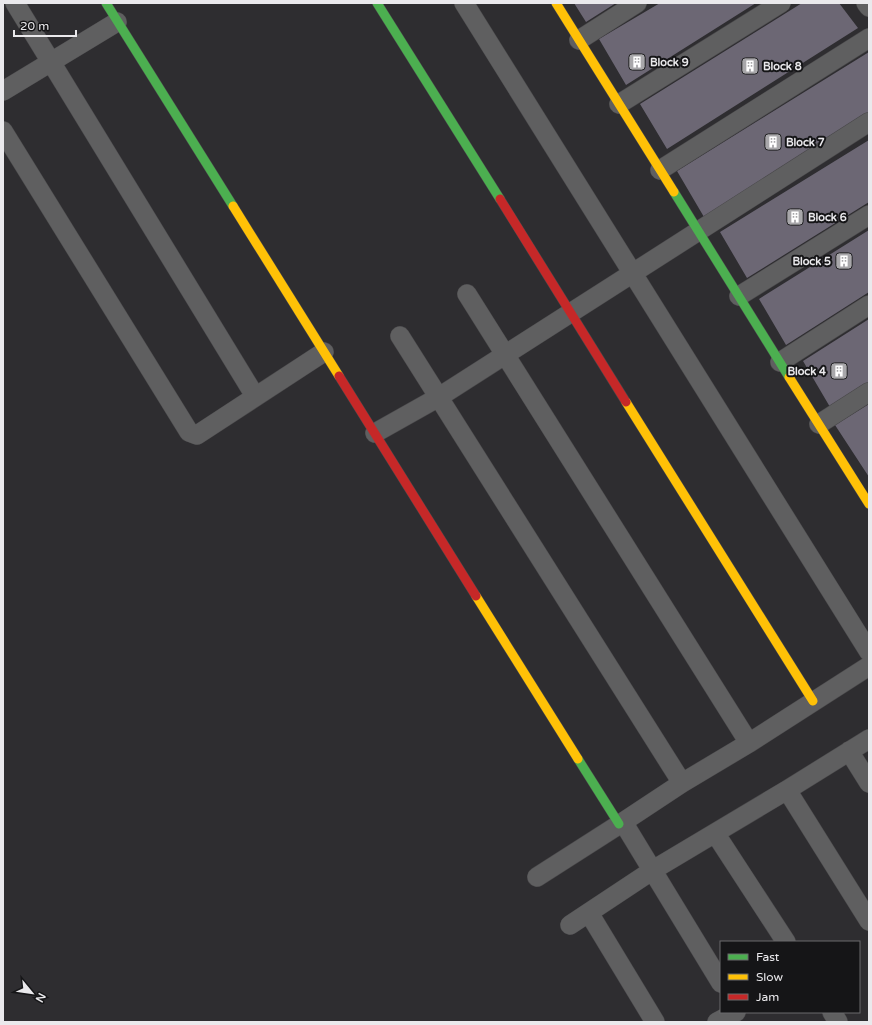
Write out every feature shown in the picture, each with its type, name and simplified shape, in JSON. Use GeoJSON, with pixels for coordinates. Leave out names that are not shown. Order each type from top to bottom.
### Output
{"type":"FeatureCollection","features":[{"type":"Feature","properties":{"kind":"street"},"geometry":{"type":"LineString","coordinates":[[14,3],[255,396]]}},
{"type":"Feature","properties":{"kind":"street"},"geometry":{"type":"LineString","coordinates":[[106,3],[621,823],[653,870],[720,981]]}},
{"type":"Feature","properties":{"kind":"street"},"geometry":{"type":"LineString","coordinates":[[377,3],[813,701]]}},
{"type":"Feature","properties":{"kind":"street"},"geometry":{"type":"LineString","coordinates":[[464,3],[869,652]]}},
{"type":"Feature","properties":{"kind":"street"},"geometry":{"type":"LineString","coordinates":[[556,3],[819,424],[866,491]]}},
{"type":"Feature","properties":{"kind":"street"},"geometry":{"type":"LineString","coordinates":[[579,40],[637,3]]}},
{"type":"Feature","properties":{"kind":"street"},"geometry":{"type":"LineString","coordinates":[[619,104],[780,3]]}},
{"type":"Feature","properties":{"kind":"street"},"geometry":{"type":"LineString","coordinates":[[866,3],[869,7]]}},
{"type":"Feature","properties":{"kind":"street"},"geometry":{"type":"LineString","coordinates":[[3,91],[117,22]]}},
{"type":"Feature","properties":{"kind":"street"},"geometry":{"type":"LineString","coordinates":[[660,170],[869,38]]}},
{"type":"Feature","properties":{"kind":"street"},"geometry":{"type":"LineString","coordinates":[[375,433],[439,397],[869,122]]}},
{"type":"Feature","properties":{"kind":"street"},"geometry":{"type":"LineString","coordinates":[[3,131],[189,432],[197,435],[324,352]]}},
{"type":"Feature","properties":{"kind":"street"},"geometry":{"type":"LineString","coordinates":[[740,296],[869,215]]}},
{"type":"Feature","properties":{"kind":"street"},"geometry":{"type":"LineString","coordinates":[[467,294],[749,743]]}},
{"type":"Feature","properties":{"kind":"street"},"geometry":{"type":"LineString","coordinates":[[780,362],[869,305]]}},
{"type":"Feature","properties":{"kind":"street"},"geometry":{"type":"LineString","coordinates":[[400,336],[682,783]]}},
{"type":"Feature","properties":{"kind":"street"},"geometry":{"type":"LineString","coordinates":[[819,424],[869,392]]}},
{"type":"Feature","properties":{"kind":"street"},"geometry":{"type":"LineString","coordinates":[[537,877],[682,783],[749,743],[869,666]]}},
{"type":"Feature","properties":{"kind":"street"},"geometry":{"type":"LineString","coordinates":[[570,925],[653,870],[869,739]]}},
{"type":"Feature","properties":{"kind":"street"},"geometry":{"type":"LineString","coordinates":[[849,751],[869,783]]}},
{"type":"Feature","properties":{"kind":"street"},"geometry":{"type":"LineString","coordinates":[[787,790],[869,921]]}},
{"type":"Feature","properties":{"kind":"street"},"geometry":{"type":"LineString","coordinates":[[715,833],[785,941]]}},
{"type":"Feature","properties":{"kind":"street"},"geometry":{"type":"LineString","coordinates":[[589,913],[655,1022]]}},
{"type":"Feature","properties":{"kind":"street"},"geometry":{"type":"LineString","coordinates":[[717,1022],[735,1013]]}},
{"type":"Feature","properties":{"kind":"street"},"geometry":{"type":"LineString","coordinates":[[738,1013],[745,1022]]}},
{"type":"Feature","properties":{"kind":"street"},"geometry":{"type":"LineString","coordinates":[[833,1013],[838,1022]]}},
{"type":"Feature","properties":{"kind":"building"},"geometry":{"type":"Polygon","coordinates":[[[574,3],[616,3],[586,22],[574,3]]]}},
{"type":"Feature","properties":{"kind":"building","name":"Block 9"},"geometry":{"type":"Polygon","coordinates":[[[660,3],[756,3],[626,85],[599,39],[660,3]]]}},
{"type":"Feature","properties":{"kind":"building","name":"Block 8"},"geometry":{"type":"Polygon","coordinates":[[[802,3],[839,3],[858,28],[667,149],[640,104],[802,3]]]}},
{"type":"Feature","properties":{"kind":"building","name":"Block 7"},"geometry":{"type":"Polygon","coordinates":[[[869,52],[869,114],[704,217],[677,171],[869,52]]]}},
{"type":"Feature","properties":{"kind":"building","name":"Block 6"},"geometry":{"type":"Polygon","coordinates":[[[869,140],[869,202],[747,278],[720,232],[869,140]]]}},
{"type":"Feature","properties":{"kind":"building","name":"Block 5"},"geometry":{"type":"Polygon","coordinates":[[[869,230],[869,292],[786,345],[759,299],[869,230]]]}},
{"type":"Feature","properties":{"kind":"building","name":"Block 4"},"geometry":{"type":"Polygon","coordinates":[[[869,319],[869,382],[830,407],[803,361],[869,319]]]}},
{"type":"Feature","properties":{"kind":"building"},"geometry":{"type":"Polygon","coordinates":[[[869,404],[869,477],[835,425],[869,404]]]}},
{"type":"Feature","properties":{"kind":"traffic: fast"},"geometry":{"type":"LineString","coordinates":[[106,3],[233,206]]}},
{"type":"Feature","properties":{"kind":"traffic: fast"},"geometry":{"type":"LineString","coordinates":[[377,3],[500,199]]}},
{"type":"Feature","properties":{"kind":"traffic: fast"},"geometry":{"type":"LineString","coordinates":[[674,192],[789,377]]}},
{"type":"Feature","properties":{"kind":"traffic: fast"},"geometry":{"type":"LineString","coordinates":[[578,759],[619,824]]}},
{"type":"Feature","properties":{"kind":"traffic: slow"},"geometry":{"type":"LineString","coordinates":[[556,3],[674,192]]}},
{"type":"Feature","properties":{"kind":"traffic: slow"},"geometry":{"type":"LineString","coordinates":[[233,206],[339,376]]}},
{"type":"Feature","properties":{"kind":"traffic: slow"},"geometry":{"type":"LineString","coordinates":[[789,377],[869,504]]}},
{"type":"Feature","properties":{"kind":"traffic: slow"},"geometry":{"type":"LineString","coordinates":[[626,402],[813,701]]}},
{"type":"Feature","properties":{"kind":"traffic: slow"},"geometry":{"type":"LineString","coordinates":[[476,596],[578,759]]}},
{"type":"Feature","properties":{"kind":"traffic: jam"},"geometry":{"type":"LineString","coordinates":[[500,199],[626,402]]}},
{"type":"Feature","properties":{"kind":"traffic: jam"},"geometry":{"type":"LineString","coordinates":[[339,376],[476,596]]}},
{"type":"Feature","properties":{"kind":"place","name":"Block 9"},"geometry":{"type":"Point","coordinates":[637,62]}},
{"type":"Feature","properties":{"kind":"place","name":"Block 8"},"geometry":{"type":"Point","coordinates":[750,66]}},
{"type":"Feature","properties":{"kind":"place","name":"Block 7"},"geometry":{"type":"Point","coordinates":[773,142]}},
{"type":"Feature","properties":{"kind":"place","name":"Block 6"},"geometry":{"type":"Point","coordinates":[795,217]}},
{"type":"Feature","properties":{"kind":"place","name":"Block 5"},"geometry":{"type":"Point","coordinates":[844,261]}},
{"type":"Feature","properties":{"kind":"place","name":"Block 4"},"geometry":{"type":"Point","coordinates":[839,371]}}]}
